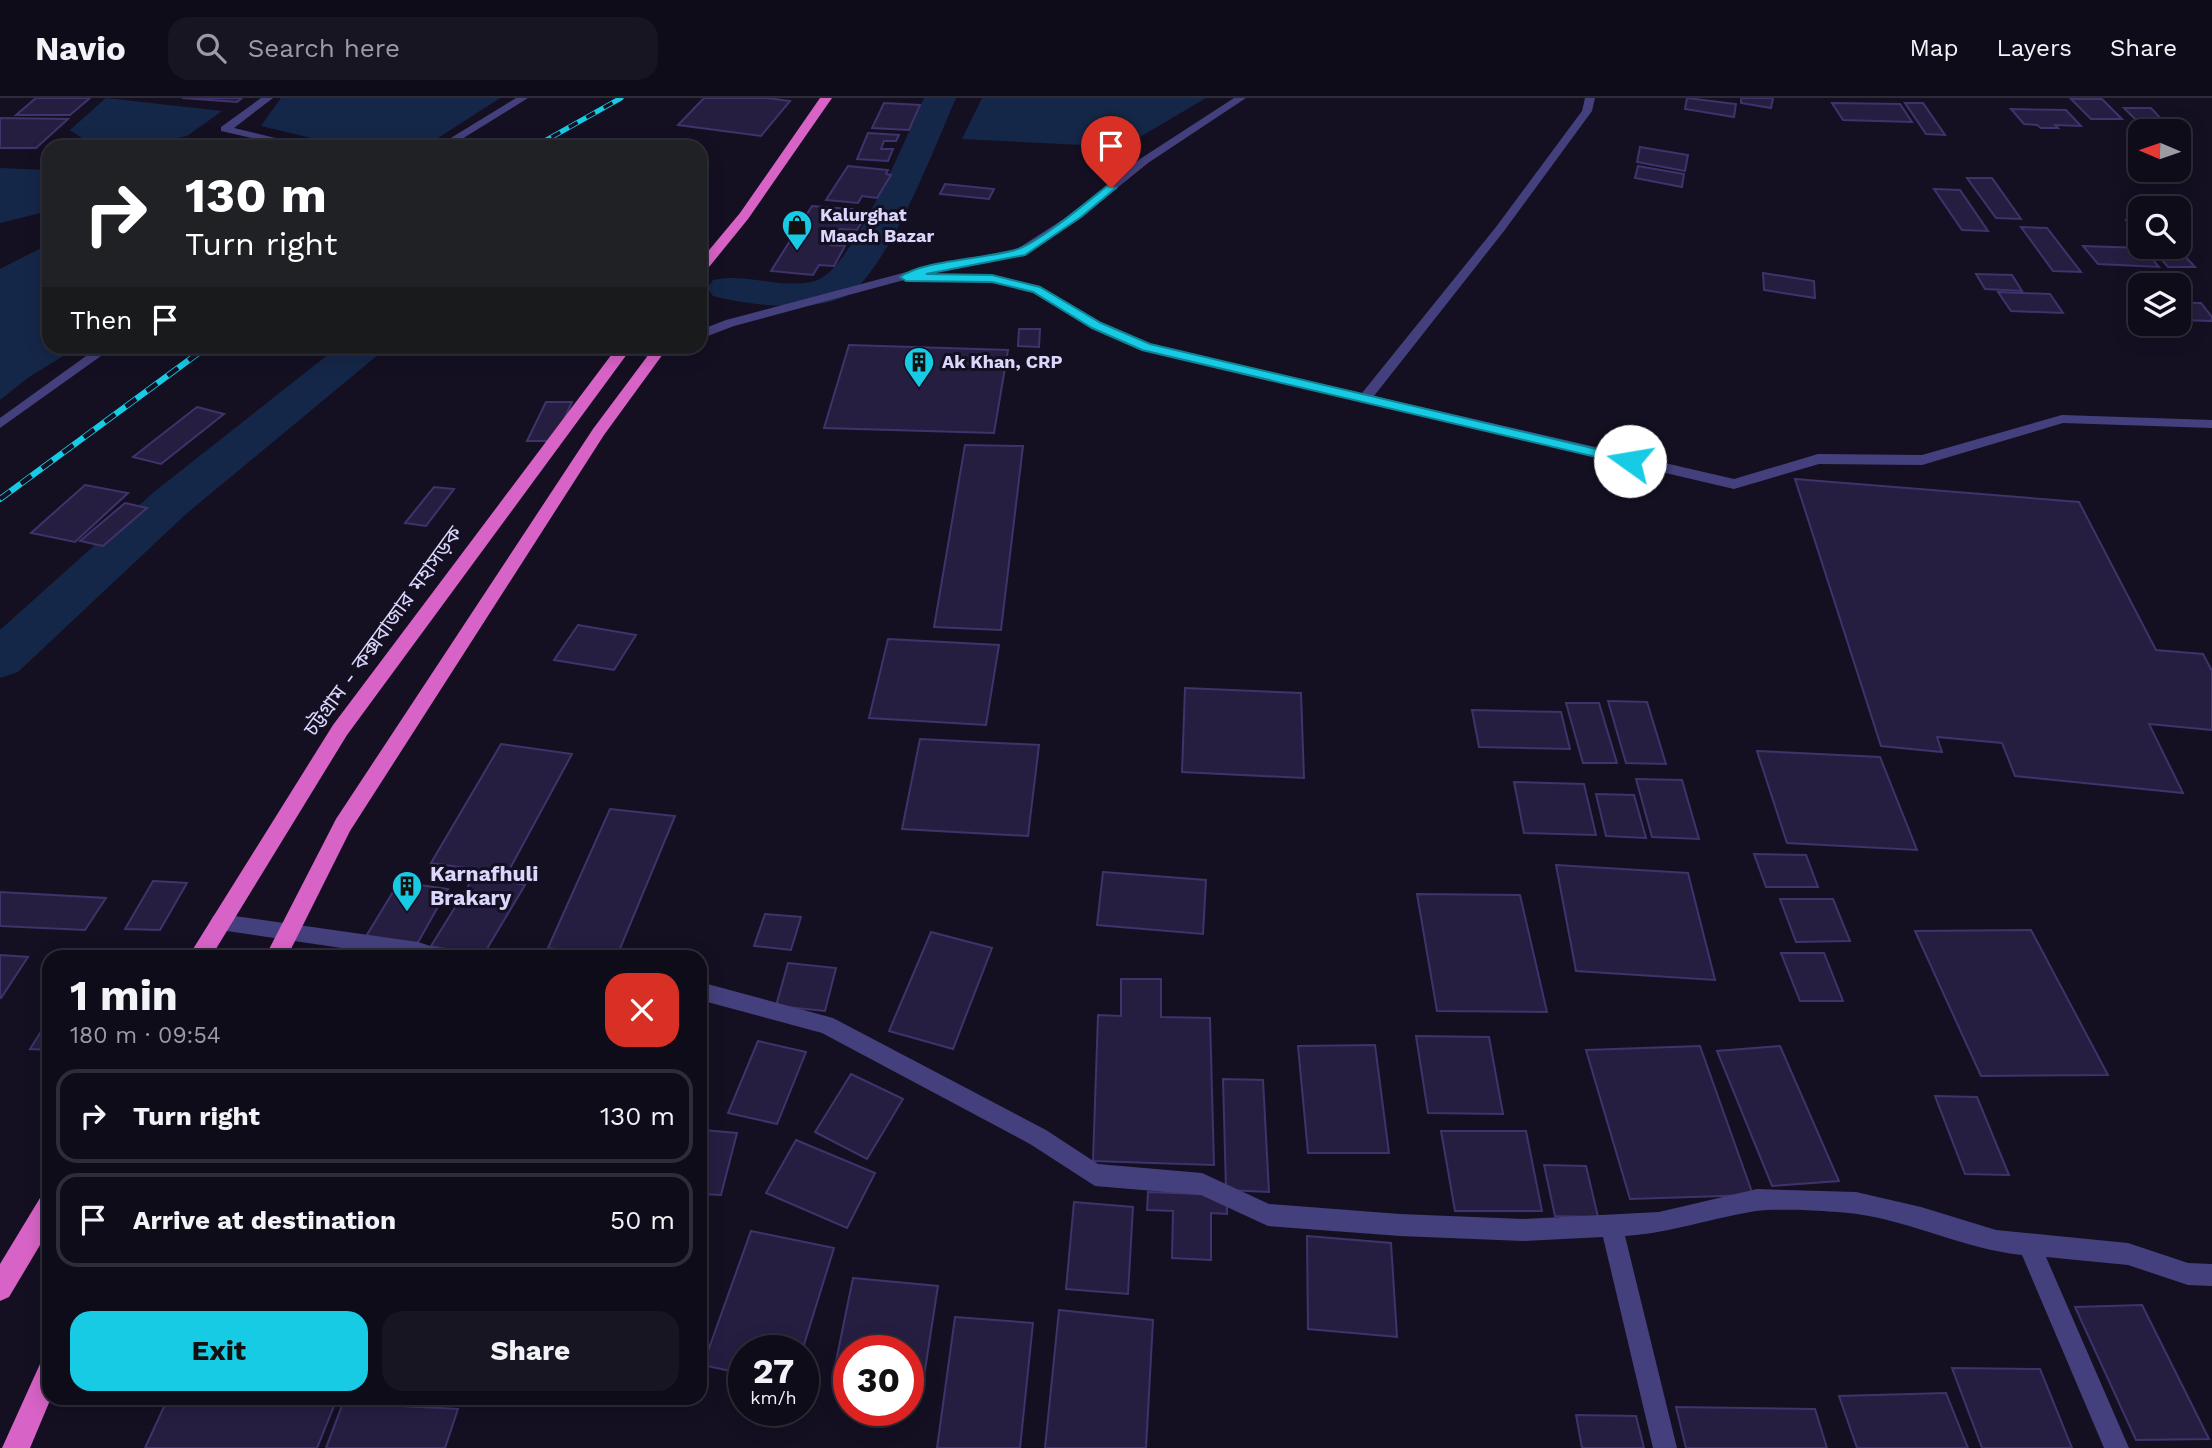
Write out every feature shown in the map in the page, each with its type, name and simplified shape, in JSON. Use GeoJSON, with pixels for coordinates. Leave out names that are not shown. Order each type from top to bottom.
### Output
{"type":"FeatureCollection","features":[{"type":"Feature","properties":{"kind":"highway"},"geometry":{"type":"LineString","coordinates":[[707,260],[744,216],[827,98]]}},
{"type":"Feature","properties":{"kind":"highway","name":"চট্টগ্রাম - কক্সবাজার মহাসড়ক"},"geometry":{"type":"LineString","coordinates":[[203,950],[340,730],[620,354]]}},
{"type":"Feature","properties":{"kind":"highway"},"geometry":{"type":"LineString","coordinates":[[280,950],[343,825],[598,432],[654,354]]}},
{"type":"Feature","properties":{"kind":"highway"},"geometry":{"type":"LineString","coordinates":[[0,1288],[42,1219]]}},
{"type":"Feature","properties":{"kind":"highway"},"geometry":{"type":"LineString","coordinates":[[16,1448],[42,1389]]}},
{"type":"Feature","properties":{"kind":"street"},"geometry":{"type":"LineString","coordinates":[[268,98],[225,129],[275,140]]}},
{"type":"Feature","properties":{"kind":"street"},"geometry":{"type":"LineString","coordinates":[[453,140],[523,98]]}},
{"type":"Feature","properties":{"kind":"street"},"geometry":{"type":"LineString","coordinates":[[707,332],[794,305],[929,270],[1021,252],[1077,215],[1144,161],[1241,98]]}},
{"type":"Feature","properties":{"kind":"street"},"geometry":{"type":"LineString","coordinates":[[1365,398],[1508,218],[1587,111],[1590,98]]}},
{"type":"Feature","properties":{"kind":"street"},"geometry":{"type":"LineString","coordinates":[[906,277],[992,279],[1036,289],[1097,325],[1146,347],[1734,484],[1818,459],[1923,460],[2062,419],[2212,424]]}},
{"type":"Feature","properties":{"kind":"street"},"geometry":{"type":"LineString","coordinates":[[0,424],[98,354]]}},
{"type":"Feature","properties":{"kind":"street"},"geometry":{"type":"LineString","coordinates":[[220,922],[411,950]]}},
{"type":"Feature","properties":{"kind":"street"},"geometry":{"type":"LineString","coordinates":[[707,993],[826,1025],[1038,1137],[1095,1175],[1202,1184],[1268,1215],[1400,1225],[1523,1230],[1659,1223],[1757,1200],[1856,1203],[1921,1218],[1996,1241],[2030,1247],[2128,1254],[2188,1274],[2212,1275]]}},
{"type":"Feature","properties":{"kind":"street"},"geometry":{"type":"LineString","coordinates":[[1611,1224],[1665,1448]]}},
{"type":"Feature","properties":{"kind":"street"},"geometry":{"type":"LineString","coordinates":[[2030,1247],[2117,1448]]}},
{"type":"Feature","properties":{"kind":"water"},"geometry":{"type":"Polygon","coordinates":[[[106,98],[222,111],[187,136],[168,140],[85,140],[70,130],[106,98]]]}},
{"type":"Feature","properties":{"kind":"water"},"geometry":{"type":"Polygon","coordinates":[[[281,98],[500,98],[435,140],[320,140],[261,126],[281,98]]]}},
{"type":"Feature","properties":{"kind":"water"},"geometry":{"type":"Polygon","coordinates":[[[982,98],[1206,98],[1123,147],[962,139],[982,98]]]}},
{"type":"Feature","properties":{"kind":"water"},"geometry":{"type":"Polygon","coordinates":[[[0,168],[42,170],[42,213],[0,223],[0,168]]]}},
{"type":"Feature","properties":{"kind":"water"},"geometry":{"type":"Polygon","coordinates":[[[42,248],[42,354],[67,354],[29,377],[0,400],[0,269],[42,248]]]}},
{"type":"Feature","properties":{"kind":"building"},"geometry":{"type":"Polygon","coordinates":[[[36,98],[90,98],[70,115],[16,115],[36,98]]]}},
{"type":"Feature","properties":{"kind":"building"},"geometry":{"type":"Polygon","coordinates":[[[182,98],[242,98],[237,102],[182,98]]]}},
{"type":"Feature","properties":{"kind":"building"},"geometry":{"type":"Polygon","coordinates":[[[704,98],[767,98],[790,101],[761,136],[678,125],[704,98]]]}},
{"type":"Feature","properties":{"kind":"building"},"geometry":{"type":"Polygon","coordinates":[[[1687,98],[1736,104],[1734,117],[1685,109],[1687,98]]]}},
{"type":"Feature","properties":{"kind":"building"},"geometry":{"type":"Polygon","coordinates":[[[1741,98],[1773,98],[1771,108],[1741,103],[1741,98]]]}},
{"type":"Feature","properties":{"kind":"building"},"geometry":{"type":"Polygon","coordinates":[[[2071,99],[2102,99],[2122,119],[2091,119],[2071,99]]]}},
{"type":"Feature","properties":{"kind":"building"},"geometry":{"type":"Polygon","coordinates":[[[884,103],[920,105],[909,130],[872,128],[884,103]]]}},
{"type":"Feature","properties":{"kind":"building"},"geometry":{"type":"Polygon","coordinates":[[[1832,103],[1900,104],[1912,122],[1843,120],[1832,103]]]}},
{"type":"Feature","properties":{"kind":"building"},"geometry":{"type":"Polygon","coordinates":[[[1905,103],[1923,103],[1945,135],[1926,134],[1905,103]]]}},
{"type":"Feature","properties":{"kind":"building"},"geometry":{"type":"Polygon","coordinates":[[[2124,108],[2151,108],[2161,119],[2135,119],[2124,108]]]}},
{"type":"Feature","properties":{"kind":"building"},"geometry":{"type":"Polygon","coordinates":[[[2011,109],[2066,110],[2081,126],[2055,125],[2058,128],[2041,128],[2024,124],[2011,109]]]}},
{"type":"Feature","properties":{"kind":"building"},"geometry":{"type":"Polygon","coordinates":[[[0,118],[68,119],[36,148],[0,148],[0,118]]]}},
{"type":"Feature","properties":{"kind":"building"},"geometry":{"type":"Polygon","coordinates":[[[868,133],[899,135],[896,141],[884,141],[881,149],[893,149],[888,161],[857,159],[868,133]]]}},
{"type":"Feature","properties":{"kind":"building"},"geometry":{"type":"Polygon","coordinates":[[[1640,147],[1688,155],[1685,171],[1637,162],[1640,147]]]}},
{"type":"Feature","properties":{"kind":"building"},"geometry":{"type":"Polygon","coordinates":[[[848,166],[888,170],[886,174],[891,175],[877,198],[862,196],[858,203],[826,200],[848,166]]]}},
{"type":"Feature","properties":{"kind":"building"},"geometry":{"type":"Polygon","coordinates":[[[1638,166],[1684,174],[1682,187],[1635,178],[1638,166]]]}},
{"type":"Feature","properties":{"kind":"building"},"geometry":{"type":"Polygon","coordinates":[[[1967,178],[1992,178],[2021,219],[1996,218],[1967,178]]]}},
{"type":"Feature","properties":{"kind":"building"},"geometry":{"type":"Polygon","coordinates":[[[945,184],[994,189],[989,199],[940,194],[945,184]]]}},
{"type":"Feature","properties":{"kind":"building"},"geometry":{"type":"Polygon","coordinates":[[[1934,189],[1960,190],[1988,231],[1962,230],[1934,189]]]}},
{"type":"Feature","properties":{"kind":"building"},"geometry":{"type":"Polygon","coordinates":[[[812,206],[852,209],[848,215],[865,217],[857,230],[840,229],[831,245],[845,246],[834,266],[819,265],[813,275],[771,271],[812,206]]]}},
{"type":"Feature","properties":{"kind":"building"},"geometry":{"type":"Polygon","coordinates":[[[2021,227],[2047,228],[2081,272],[2053,271],[2021,227]]]}},
{"type":"Feature","properties":{"kind":"building"},"geometry":{"type":"Polygon","coordinates":[[[2083,246],[2128,248],[2128,259],[2152,259],[2159,267],[2098,264],[2083,246]]]}},
{"type":"Feature","properties":{"kind":"building"},"geometry":{"type":"Polygon","coordinates":[[[2161,259],[2188,259],[2195,267],[2168,267],[2161,259]]]}},
{"type":"Feature","properties":{"kind":"building"},"geometry":{"type":"Polygon","coordinates":[[[1763,273],[1814,281],[1815,298],[1764,290],[1763,273]]]}},
{"type":"Feature","properties":{"kind":"building"},"geometry":{"type":"Polygon","coordinates":[[[1976,274],[2012,275],[2022,291],[1985,289],[1976,274]]]}},
{"type":"Feature","properties":{"kind":"building"},"geometry":{"type":"Polygon","coordinates":[[[1998,292],[2050,294],[2063,313],[2011,311],[1998,292]]]}},
{"type":"Feature","properties":{"kind":"building"},"geometry":{"type":"Polygon","coordinates":[[[2191,303],[2201,303],[2212,321],[2191,320],[2191,303]]]}},
{"type":"Feature","properties":{"kind":"building"},"geometry":{"type":"Polygon","coordinates":[[[1019,329],[1040,329],[1039,347],[1018,346],[1019,329]]]}},
{"type":"Feature","properties":{"kind":"building","name":"Ak Khan, CRP"},"geometry":{"type":"Polygon","coordinates":[[[849,345],[1008,350],[994,433],[824,428],[849,345]]]}},
{"type":"Feature","properties":{"kind":"building"},"geometry":{"type":"Polygon","coordinates":[[[546,402],[572,402],[554,441],[527,441],[546,402]]]}},
{"type":"Feature","properties":{"kind":"building"},"geometry":{"type":"Polygon","coordinates":[[[197,407],[224,414],[161,464],[133,457],[197,407]]]}},
{"type":"Feature","properties":{"kind":"building"},"geometry":{"type":"Polygon","coordinates":[[[965,445],[1023,446],[1001,630],[934,627],[965,445]]]}},
{"type":"Feature","properties":{"kind":"building"},"geometry":{"type":"Polygon","coordinates":[[[1795,479],[2079,502],[2156,650],[2203,654],[2212,671],[2212,730],[2149,724],[2183,793],[2015,776],[2002,743],[1937,737],[1942,752],[1881,746],[1795,479]]]}},
{"type":"Feature","properties":{"kind":"building"},"geometry":{"type":"Polygon","coordinates":[[[85,485],[128,493],[75,542],[31,533],[85,485]]]}},
{"type":"Feature","properties":{"kind":"building"},"geometry":{"type":"Polygon","coordinates":[[[434,487],[454,489],[426,526],[405,523],[434,487]]]}},
{"type":"Feature","properties":{"kind":"building"},"geometry":{"type":"Polygon","coordinates":[[[125,503],[147,508],[103,546],[80,541],[125,503]]]}},
{"type":"Feature","properties":{"kind":"building"},"geometry":{"type":"Polygon","coordinates":[[[578,625],[636,635],[614,670],[554,660],[578,625]]]}},
{"type":"Feature","properties":{"kind":"building"},"geometry":{"type":"Polygon","coordinates":[[[888,639],[999,645],[986,725],[869,718],[888,639]]]}},
{"type":"Feature","properties":{"kind":"building"},"geometry":{"type":"Polygon","coordinates":[[[1185,688],[1301,693],[1304,778],[1182,772],[1185,688]]]}},
{"type":"Feature","properties":{"kind":"building"},"geometry":{"type":"Polygon","coordinates":[[[1608,701],[1647,702],[1666,764],[1626,763],[1608,701]]]}},
{"type":"Feature","properties":{"kind":"building"},"geometry":{"type":"Polygon","coordinates":[[[1566,703],[1599,703],[1617,763],[1583,763],[1566,703]]]}},
{"type":"Feature","properties":{"kind":"building"},"geometry":{"type":"Polygon","coordinates":[[[1472,710],[1561,712],[1570,749],[1479,747],[1472,710]]]}},
{"type":"Feature","properties":{"kind":"building"},"geometry":{"type":"Polygon","coordinates":[[[920,739],[1039,745],[1028,836],[902,829],[920,739]]]}},
{"type":"Feature","properties":{"kind":"building"},"geometry":{"type":"Polygon","coordinates":[[[501,744],[572,754],[507,874],[431,863],[501,744]]]}},
{"type":"Feature","properties":{"kind":"building"},"geometry":{"type":"Polygon","coordinates":[[[1757,751],[1880,757],[1917,850],[1787,843],[1757,751]]]}},
{"type":"Feature","properties":{"kind":"building"},"geometry":{"type":"Polygon","coordinates":[[[1636,779],[1682,780],[1699,839],[1652,837],[1636,779]]]}},
{"type":"Feature","properties":{"kind":"building"},"geometry":{"type":"Polygon","coordinates":[[[1514,782],[1584,784],[1596,835],[1524,833],[1514,782]]]}},
{"type":"Feature","properties":{"kind":"building"},"geometry":{"type":"Polygon","coordinates":[[[1596,794],[1634,795],[1646,838],[1606,836],[1596,794]]]}},
{"type":"Feature","properties":{"kind":"building"},"geometry":{"type":"Polygon","coordinates":[[[610,809],[675,816],[619,950],[548,948],[610,809]]]}},
{"type":"Feature","properties":{"kind":"building"},"geometry":{"type":"Polygon","coordinates":[[[1754,854],[1806,855],[1818,887],[1766,887],[1754,854]]]}},
{"type":"Feature","properties":{"kind":"building"},"geometry":{"type":"Polygon","coordinates":[[[1556,865],[1688,873],[1715,980],[1576,971],[1556,865]]]}},
{"type":"Feature","properties":{"kind":"building"},"geometry":{"type":"Polygon","coordinates":[[[1103,872],[1206,880],[1203,934],[1097,925],[1103,872]]]}},
{"type":"Feature","properties":{"kind":"building"},"geometry":{"type":"Polygon","coordinates":[[[475,875],[525,885],[486,950],[450,950],[431,946],[475,875]]]}},
{"type":"Feature","properties":{"kind":"building"},"geometry":{"type":"Polygon","coordinates":[[[153,881],[187,883],[160,930],[125,929],[153,881]]]}},
{"type":"Feature","properties":{"kind":"building","name":"Karnafhuli Brakary"},"geometry":{"type":"Polygon","coordinates":[[[399,882],[448,889],[416,946],[365,938],[399,882]]]}},
{"type":"Feature","properties":{"kind":"building"},"geometry":{"type":"Polygon","coordinates":[[[0,892],[106,898],[85,930],[0,926],[0,892]]]}},
{"type":"Feature","properties":{"kind":"building"},"geometry":{"type":"Polygon","coordinates":[[[1417,894],[1520,895],[1547,1012],[1437,1011],[1417,894]]]}},
{"type":"Feature","properties":{"kind":"building"},"geometry":{"type":"Polygon","coordinates":[[[1780,899],[1833,899],[1850,941],[1796,942],[1780,899]]]}},
{"type":"Feature","properties":{"kind":"building"},"geometry":{"type":"Polygon","coordinates":[[[765,914],[801,917],[791,950],[754,946],[765,914]]]}},
{"type":"Feature","properties":{"kind":"building"},"geometry":{"type":"Polygon","coordinates":[[[2031,930],[2108,1075],[1981,1076],[1915,931],[2031,930]]]}},
{"type":"Feature","properties":{"kind":"building"},"geometry":{"type":"Polygon","coordinates":[[[931,932],[992,948],[953,1049],[889,1031],[931,932]]]}},
{"type":"Feature","properties":{"kind":"building"},"geometry":{"type":"Polygon","coordinates":[[[1781,953],[1824,953],[1843,1001],[1800,1001],[1781,953]]]}},
{"type":"Feature","properties":{"kind":"building"},"geometry":{"type":"Polygon","coordinates":[[[0,955],[28,957],[1,998],[0,998],[0,955]]]}},
{"type":"Feature","properties":{"kind":"building"},"geometry":{"type":"Polygon","coordinates":[[[788,963],[836,968],[825,1011],[776,1006],[788,963]]]}},
{"type":"Feature","properties":{"kind":"building"},"geometry":{"type":"Polygon","coordinates":[[[1121,979],[1161,979],[1161,1017],[1210,1018],[1214,1165],[1093,1161],[1098,1015],[1121,1016],[1121,979]]]}},
{"type":"Feature","properties":{"kind":"building"},"geometry":{"type":"Polygon","coordinates":[[[42,1030],[42,1050],[30,1049],[42,1030]]]}},
{"type":"Feature","properties":{"kind":"building"},"geometry":{"type":"Polygon","coordinates":[[[1416,1036],[1489,1037],[1503,1114],[1428,1113],[1416,1036]]]}},
{"type":"Feature","properties":{"kind":"building"},"geometry":{"type":"Polygon","coordinates":[[[758,1041],[806,1052],[777,1124],[728,1113],[758,1041]]]}},
{"type":"Feature","properties":{"kind":"building"},"geometry":{"type":"Polygon","coordinates":[[[1375,1045],[1389,1153],[1308,1153],[1298,1046],[1375,1045]]]}},
{"type":"Feature","properties":{"kind":"building"},"geometry":{"type":"Polygon","coordinates":[[[1700,1046],[1753,1195],[1630,1199],[1586,1050],[1700,1046]]]}},
{"type":"Feature","properties":{"kind":"building"},"geometry":{"type":"Polygon","coordinates":[[[1780,1046],[1839,1181],[1772,1186],[1717,1051],[1780,1046]]]}},
{"type":"Feature","properties":{"kind":"building"},"geometry":{"type":"Polygon","coordinates":[[[851,1074],[903,1099],[867,1159],[815,1132],[851,1074]]]}},
{"type":"Feature","properties":{"kind":"building"},"geometry":{"type":"Polygon","coordinates":[[[1223,1079],[1263,1080],[1269,1192],[1226,1190],[1223,1079]]]}},
{"type":"Feature","properties":{"kind":"building"},"geometry":{"type":"Polygon","coordinates":[[[1935,1096],[1977,1097],[2009,1175],[1965,1174],[1935,1096]]]}},
{"type":"Feature","properties":{"kind":"building"},"geometry":{"type":"Polygon","coordinates":[[[707,1130],[737,1133],[721,1195],[707,1194],[707,1130]]]}},
{"type":"Feature","properties":{"kind":"building"},"geometry":{"type":"Polygon","coordinates":[[[1441,1131],[1526,1131],[1542,1211],[1455,1211],[1441,1131]]]}},
{"type":"Feature","properties":{"kind":"building"},"geometry":{"type":"Polygon","coordinates":[[[796,1140],[875,1173],[847,1228],[766,1193],[796,1140]]]}},
{"type":"Feature","properties":{"kind":"building"},"geometry":{"type":"Polygon","coordinates":[[[1544,1165],[1586,1166],[1598,1217],[1555,1216],[1544,1165]]]}},
{"type":"Feature","properties":{"kind":"building"},"geometry":{"type":"Polygon","coordinates":[[[1148,1192],[1227,1195],[1227,1214],[1211,1213],[1211,1260],[1172,1258],[1173,1211],[1147,1210],[1148,1192]]]}},
{"type":"Feature","properties":{"kind":"building"},"geometry":{"type":"Polygon","coordinates":[[[1074,1202],[1133,1207],[1128,1294],[1066,1289],[1074,1202]]]}},
{"type":"Feature","properties":{"kind":"building"},"geometry":{"type":"Polygon","coordinates":[[[751,1231],[834,1248],[807,1335],[728,1335],[728,1370],[707,1366],[707,1354],[751,1231]]]}},
{"type":"Feature","properties":{"kind":"building"},"geometry":{"type":"Polygon","coordinates":[[[1307,1236],[1391,1243],[1397,1337],[1308,1329],[1307,1236]]]}},
{"type":"Feature","properties":{"kind":"building"},"geometry":{"type":"Polygon","coordinates":[[[853,1278],[938,1286],[924,1377],[924,1335],[841,1335],[853,1278]]]}},
{"type":"Feature","properties":{"kind":"building"},"geometry":{"type":"Polygon","coordinates":[[[2142,1305],[2209,1439],[2136,1440],[2075,1307],[2142,1305]]]}},
{"type":"Feature","properties":{"kind":"building"},"geometry":{"type":"Polygon","coordinates":[[[1059,1310],[1153,1320],[1146,1448],[1045,1448],[1059,1310]]]}},
{"type":"Feature","properties":{"kind":"building"},"geometry":{"type":"Polygon","coordinates":[[[955,1317],[1033,1323],[1020,1448],[937,1448],[955,1317]]]}},
{"type":"Feature","properties":{"kind":"building"},"geometry":{"type":"Polygon","coordinates":[[[1952,1368],[2040,1369],[2072,1448],[1982,1448],[1952,1368]]]}},
{"type":"Feature","properties":{"kind":"building"},"geometry":{"type":"Polygon","coordinates":[[[1946,1393],[1968,1448],[1857,1448],[1839,1396],[1946,1393]]]}},
{"type":"Feature","properties":{"kind":"building"},"geometry":{"type":"Polygon","coordinates":[[[165,1405],[334,1405],[317,1448],[145,1448],[165,1405]]]}},
{"type":"Feature","properties":{"kind":"building"},"geometry":{"type":"Polygon","coordinates":[[[342,1405],[458,1409],[445,1448],[326,1448],[342,1405]]]}},
{"type":"Feature","properties":{"kind":"building"},"geometry":{"type":"Polygon","coordinates":[[[1676,1407],[1815,1409],[1827,1448],[1686,1448],[1676,1407]]]}},
{"type":"Feature","properties":{"kind":"building"},"geometry":{"type":"Polygon","coordinates":[[[1576,1415],[1636,1416],[1644,1448],[1582,1448],[1576,1415]]]}},
{"type":"Feature","properties":{"kind":"waterway"},"geometry":{"type":"LineString","coordinates":[[726,288],[799,294],[827,290],[837,285],[851,271],[880,226],[940,98]]}},
{"type":"Feature","properties":{"kind":"waterway"},"geometry":{"type":"LineString","coordinates":[[0,659],[170,503],[355,354]]}},
{"type":"Feature","properties":{"kind":"railway"},"geometry":{"type":"LineString","coordinates":[[546,140],[621,98]]}},
{"type":"Feature","properties":{"kind":"railway"},"geometry":{"type":"LineString","coordinates":[[0,499],[197,354]]}},
{"type":"Feature","properties":{"kind":"place","name":"Kalurghat Maach Bazar"},"geometry":{"type":"Point","coordinates":[797,252]}},
{"type":"Feature","properties":{"kind":"place","name":"Ak Khan, CRP"},"geometry":{"type":"Point","coordinates":[919,389]}},
{"type":"Feature","properties":{"kind":"place","name":"Karnafhuli Brakary"},"geometry":{"type":"Point","coordinates":[407,913]}},
{"type":"Feature","properties":{"kind":"route"},"geometry":{"type":"LineString","coordinates":[[1111,188],[1077,215],[1021,252],[906,277],[992,279],[1036,289],[1097,325],[1146,347],[1630,461]]}}]}
